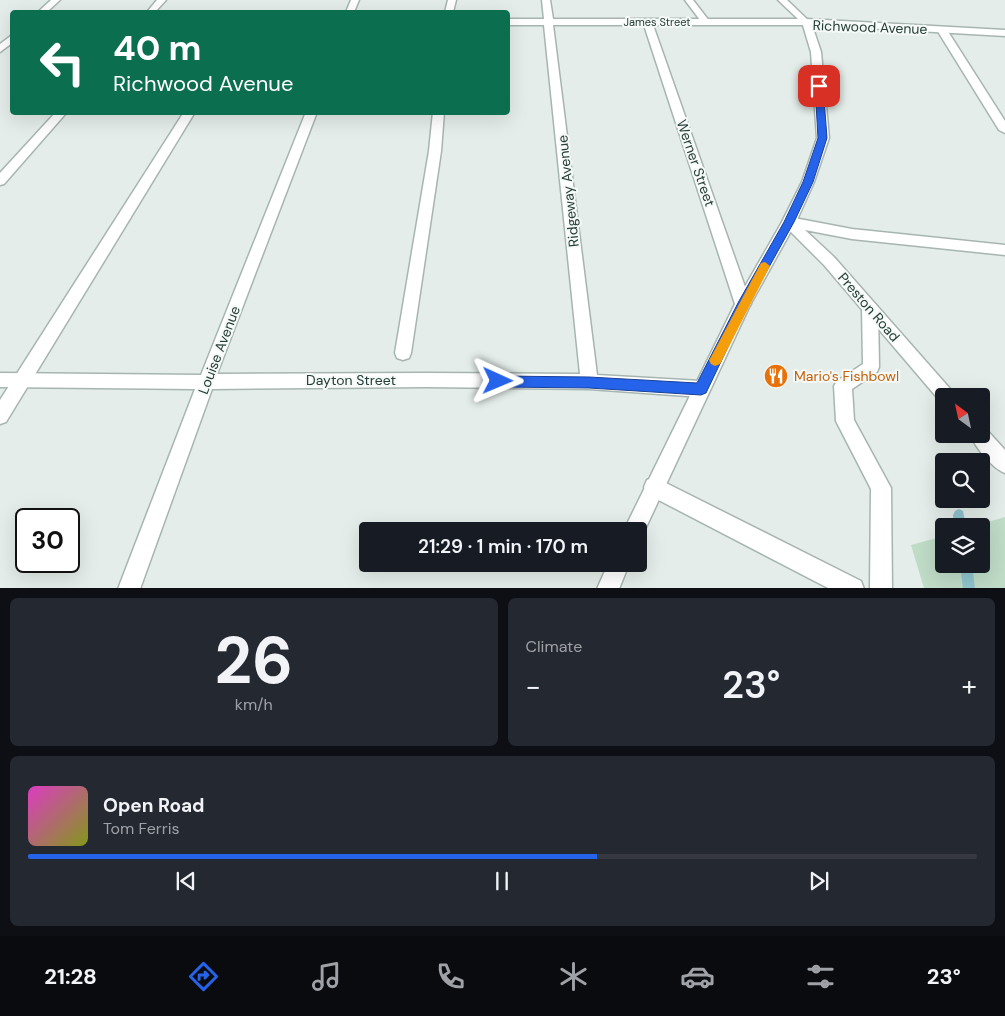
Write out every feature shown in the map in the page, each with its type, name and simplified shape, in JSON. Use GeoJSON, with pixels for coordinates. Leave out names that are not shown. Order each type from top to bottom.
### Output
{"type":"FeatureCollection","features":[{"type":"Feature","properties":{"kind":"street"},"geometry":{"type":"LineString","coordinates":[[44,10],[56,0]]}},
{"type":"Feature","properties":{"kind":"street"},"geometry":{"type":"LineString","coordinates":[[154,10],[162,0]]}},
{"type":"Feature","properties":{"kind":"street","name":"Ridgeway Avenue"},"geometry":{"type":"LineString","coordinates":[[546,0],[589,382]]}},
{"type":"Feature","properties":{"kind":"street"},"geometry":{"type":"LineString","coordinates":[[689,0],[706,22]]}},
{"type":"Feature","properties":{"kind":"street"},"geometry":{"type":"LineString","coordinates":[[782,0],[806,22]]}},
{"type":"Feature","properties":{"kind":"street","name":"James Street"},"geometry":{"type":"LineString","coordinates":[[510,22],[806,22]]}},
{"type":"Feature","properties":{"kind":"street","name":"Werner Street"},"geometry":{"type":"LineString","coordinates":[[648,22],[743,304]]}},
{"type":"Feature","properties":{"kind":"street","name":"Richwood Avenue"},"geometry":{"type":"LineString","coordinates":[[638,522],[743,304],[789,222],[808,182],[823,138],[816,52],[806,22],[1005,33]]}},
{"type":"Feature","properties":{"kind":"street"},"geometry":{"type":"LineString","coordinates":[[942,30],[1005,130]]}},
{"type":"Feature","properties":{"kind":"street"},"geometry":{"type":"LineString","coordinates":[[0,49],[10,40]]}},
{"type":"Feature","properties":{"kind":"street"},"geometry":{"type":"LineString","coordinates":[[0,181],[59,115]]}},
{"type":"Feature","properties":{"kind":"street"},"geometry":{"type":"LineString","coordinates":[[0,416],[188,115]]}},
{"type":"Feature","properties":{"kind":"street","name":"Louise Avenue"},"geometry":{"type":"LineString","coordinates":[[129,588],[206,382],[311,115]]}},
{"type":"Feature","properties":{"kind":"street"},"geometry":{"type":"LineString","coordinates":[[403,353],[435,150],[439,115]]}},
{"type":"Feature","properties":{"kind":"street"},"geometry":{"type":"LineString","coordinates":[[789,222],[852,234],[1005,250]]}},
{"type":"Feature","properties":{"kind":"street","name":"Preston Road"},"geometry":{"type":"LineString","coordinates":[[789,222],[829,261],[939,388]]}},
{"type":"Feature","properties":{"kind":"street"},"geometry":{"type":"LineString","coordinates":[[870,308],[871,367],[843,386],[845,422],[881,488],[881,588]]}},
{"type":"Feature","properties":{"kind":"street","name":"Dayton Street"},"geometry":{"type":"LineString","coordinates":[[0,380],[589,382],[701,389]]}},
{"type":"Feature","properties":{"kind":"street"},"geometry":{"type":"LineString","coordinates":[[987,443],[1005,464]]}},
{"type":"Feature","properties":{"kind":"street"},"geometry":{"type":"LineString","coordinates":[[654,486],[853,588]]}},
{"type":"Feature","properties":{"kind":"street"},"geometry":{"type":"LineString","coordinates":[[608,588],[615,572]]}},
{"type":"Feature","properties":{"kind":"green space"},"geometry":{"type":"Polygon","coordinates":[[[1005,517],[1005,588],[924,588],[911,545],[935,538],[935,573],[990,573],[990,521],[1005,517]]]}},
{"type":"Feature","properties":{"kind":"waterway"},"geometry":{"type":"LineString","coordinates":[[967,573],[969,588]]}},
{"type":"Feature","properties":{"kind":"slow traffic"},"geometry":{"type":"LineString","coordinates":[[715,360],[743,304],[765,266]]}},
{"type":"Feature","properties":{"kind":"place","name":"Mario's Fishbowl"},"geometry":{"type":"Point","coordinates":[776,376]}},
{"type":"Feature","properties":{"kind":"route"},"geometry":{"type":"LineString","coordinates":[[498,381],[589,382],[701,389],[743,304],[789,222],[808,182],[823,138],[819,86]]}}]}
